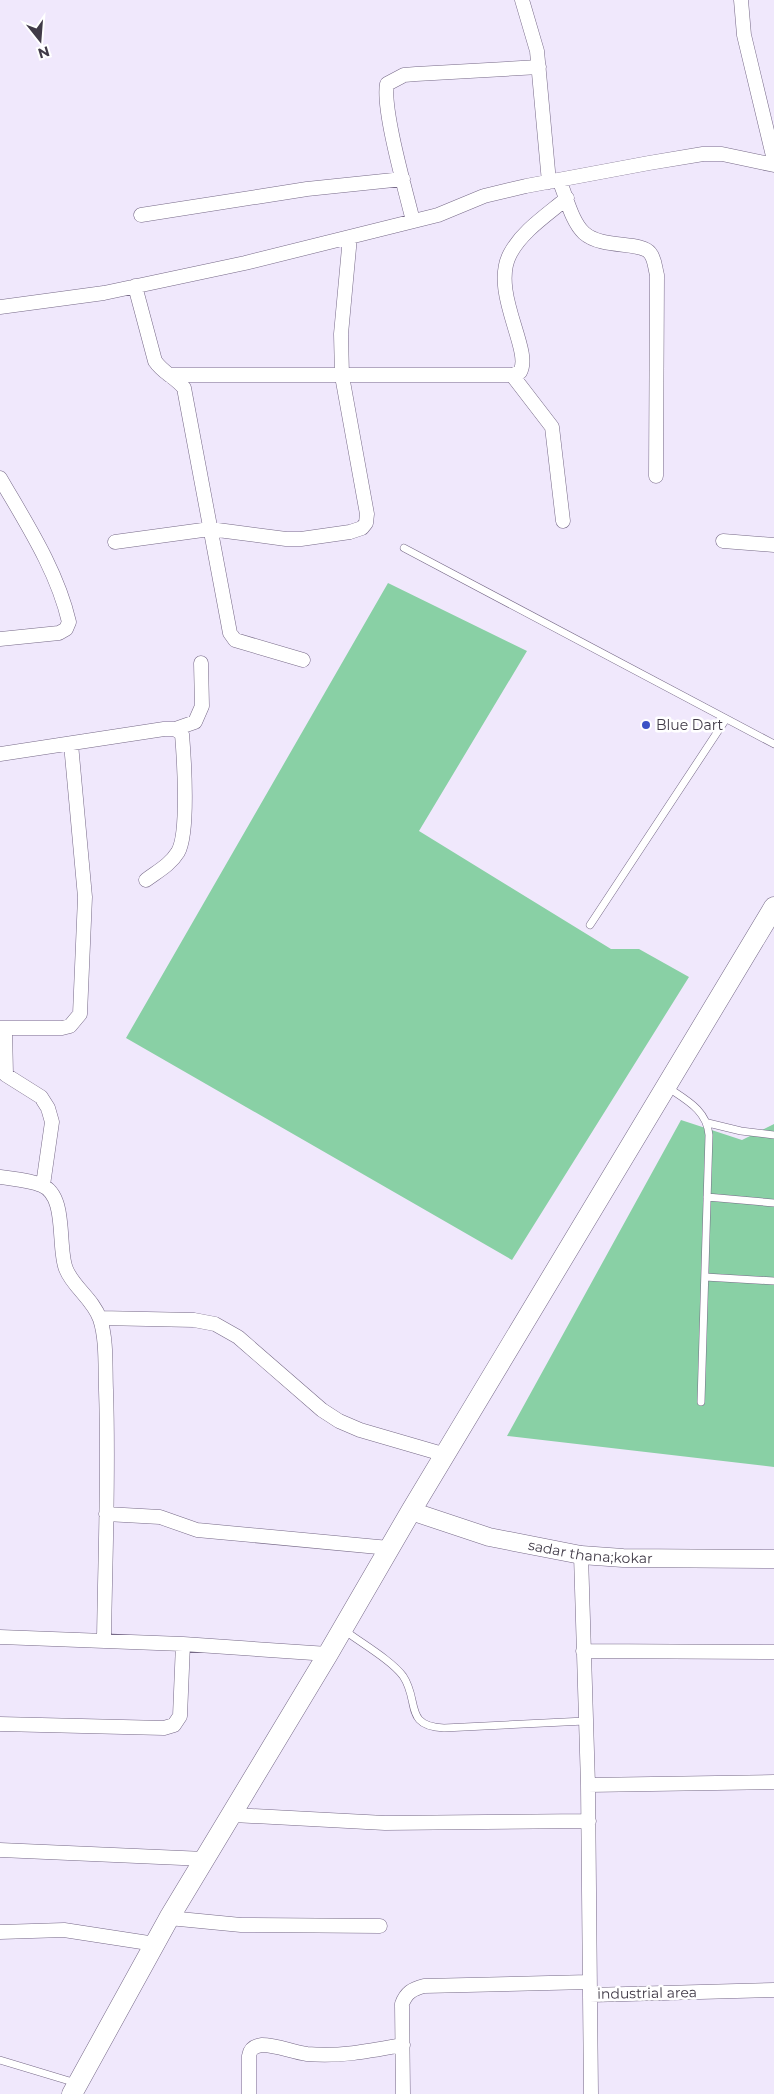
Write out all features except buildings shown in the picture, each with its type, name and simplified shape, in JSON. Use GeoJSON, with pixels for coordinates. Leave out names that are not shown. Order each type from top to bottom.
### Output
{"type":"FeatureCollection","features":[{"type":"Feature","properties":{"kind":"main road"},"geometry":{"type":"LineString","coordinates":[[75,2089],[169,1918],[328,1654],[411,1510],[446,1455],[774,907]]}},
{"type":"Feature","properties":{"kind":"street"},"geometry":{"type":"LineString","coordinates":[[522,0],[537,51],[554,181],[567,198],[583,232],[594,240],[605,243],[643,247],[650,253],[654,261],[657,276],[656,476]]}},
{"type":"Feature","properties":{"kind":"street"},"geometry":{"type":"LineString","coordinates":[[741,0],[744,34],[774,160]]}},
{"type":"Feature","properties":{"kind":"street"},"geometry":{"type":"LineString","coordinates":[[413,221],[386,93],[387,84],[392,80],[416,74],[539,67]]}},
{"type":"Feature","properties":{"kind":"street"},"geometry":{"type":"LineString","coordinates":[[0,307],[104,293],[245,263],[413,221],[458,208],[484,196],[554,181],[703,154],[722,154],[774,165]]}},
{"type":"Feature","properties":{"kind":"street"},"geometry":{"type":"LineString","coordinates":[[141,215],[307,189],[403,179]]}},
{"type":"Feature","properties":{"kind":"street"},"geometry":{"type":"LineString","coordinates":[[169,375],[512,375],[520,372],[524,361],[507,306],[505,265],[516,243],[567,198]]}},
{"type":"Feature","properties":{"kind":"street"},"geometry":{"type":"LineString","coordinates":[[115,542],[210,529],[286,539],[301,539],[350,532],[362,528],[366,523],[367,514],[342,376],[341,334],[350,237]]}},
{"type":"Feature","properties":{"kind":"street"},"geometry":{"type":"LineString","coordinates":[[135,286],[155,362],[184,388],[227,622],[235,640],[303,660]]}},
{"type":"Feature","properties":{"kind":"street"},"geometry":{"type":"LineString","coordinates":[[512,375],[552,427],[563,521]]}},
{"type":"Feature","properties":{"kind":"street"},"geometry":{"type":"LineString","coordinates":[[0,478],[32,533],[54,580],[69,622],[66,629],[59,633],[0,639]]}},
{"type":"Feature","properties":{"kind":"street"},"geometry":{"type":"LineString","coordinates":[[723,541],[774,545]]}},
{"type":"Feature","properties":{"kind":"street"},"geometry":{"type":"LineString","coordinates":[[0,754],[164,729],[175,729],[195,722],[202,706],[201,663]]}},
{"type":"Feature","properties":{"kind":"street"},"geometry":{"type":"LineString","coordinates":[[146,880],[170,864],[179,850],[184,833],[182,734],[175,729]]}},
{"type":"Feature","properties":{"kind":"street"},"geometry":{"type":"LineString","coordinates":[[43,1185],[52,1122],[41,1097],[6,1074],[2,1028],[62,1028],[70,1026],[80,1014],[85,897],[71,744]]}},
{"type":"Feature","properties":{"kind":"street"},"geometry":{"type":"LineString","coordinates":[[0,1177],[43,1185],[54,1196],[58,1209],[65,1266],[70,1278],[89,1300],[100,1318],[104,1343],[107,1416],[104,1641]]}},
{"type":"Feature","properties":{"kind":"street"},"geometry":{"type":"LineString","coordinates":[[100,1318],[194,1320],[215,1324],[238,1336],[322,1410],[339,1421],[360,1430],[446,1455]]}},
{"type":"Feature","properties":{"kind":"street","name":"sadar thana;kokar"},"geometry":{"type":"LineString","coordinates":[[411,1510],[489,1538],[581,1556],[774,1559]]}},
{"type":"Feature","properties":{"kind":"street"},"geometry":{"type":"LineString","coordinates":[[106,1514],[160,1517],[198,1530],[210,1532],[389,1548]]}},
{"type":"Feature","properties":{"kind":"street"},"geometry":{"type":"LineString","coordinates":[[403,2094],[402,2004],[405,1996],[414,1989],[424,1986],[590,1988],[589,1821],[581,1556]]}},
{"type":"Feature","properties":{"kind":"street"},"geometry":{"type":"LineString","coordinates":[[0,1637],[183,1644],[328,1654]]}},
{"type":"Feature","properties":{"kind":"street"},"geometry":{"type":"LineString","coordinates":[[0,1724],[164,1728],[174,1725],[180,1716],[183,1644]]}},
{"type":"Feature","properties":{"kind":"street"},"geometry":{"type":"LineString","coordinates":[[583,1651],[774,1652]]}},
{"type":"Feature","properties":{"kind":"street"},"geometry":{"type":"LineString","coordinates":[[588,1785],[774,1782]]}},
{"type":"Feature","properties":{"kind":"street"},"geometry":{"type":"LineString","coordinates":[[232,1815],[385,1823],[589,1821]]}},
{"type":"Feature","properties":{"kind":"street"},"geometry":{"type":"LineString","coordinates":[[0,1850],[205,1859]]}},
{"type":"Feature","properties":{"kind":"street"},"geometry":{"type":"LineString","coordinates":[[169,1918],[241,1924],[380,1926]]}},
{"type":"Feature","properties":{"kind":"street"},"geometry":{"type":"LineString","coordinates":[[0,1932],[64,1930],[155,1944]]}},
{"type":"Feature","properties":{"kind":"street","name":"industrial area"},"geometry":{"type":"LineString","coordinates":[[591,2094],[590,1988],[774,1990]]}},
{"type":"Feature","properties":{"kind":"street"},"geometry":{"type":"LineString","coordinates":[[249,2094],[249,2056],[250,2051],[255,2046],[264,2045],[305,2054],[338,2056],[402,2045]]}},
{"type":"Feature","properties":{"kind":"lane"},"geometry":{"type":"LineString","coordinates":[[404,548],[774,744]]}},
{"type":"Feature","properties":{"kind":"lane"},"geometry":{"type":"LineString","coordinates":[[590,925],[726,719]]}},
{"type":"Feature","properties":{"kind":"lane"},"geometry":{"type":"LineString","coordinates":[[667,1086],[693,1105],[708,1123],[741,1131],[774,1135]]}},
{"type":"Feature","properties":{"kind":"lane"},"geometry":{"type":"LineString","coordinates":[[701,1402],[708,1123]]}},
{"type":"Feature","properties":{"kind":"lane"},"geometry":{"type":"LineString","coordinates":[[707,1197],[774,1203]]}},
{"type":"Feature","properties":{"kind":"lane"},"geometry":{"type":"LineString","coordinates":[[705,1277],[774,1281]]}},
{"type":"Feature","properties":{"kind":"lane"},"geometry":{"type":"LineString","coordinates":[[342,1629],[402,1676],[418,1719],[425,1726],[444,1728],[585,1721]]}},
{"type":"Feature","properties":{"kind":"lane"},"geometry":{"type":"LineString","coordinates":[[0,2060],[75,2089]]}},
{"type":"Feature","properties":{"kind":"green space"},"geometry":{"type":"Polygon","coordinates":[[[388,583],[527,651],[419,831],[611,949],[639,949],[689,977],[512,1260],[126,1038],[388,583]]]}},
{"type":"Feature","properties":{"kind":"green space"},"geometry":{"type":"Polygon","coordinates":[[[681,1120],[742,1140],[774,1124],[774,1467],[507,1436],[681,1120]]]}},
{"type":"Feature","properties":{"kind":"place","name":"Blue Dart"},"geometry":{"type":"Point","coordinates":[646,725]}}]}
